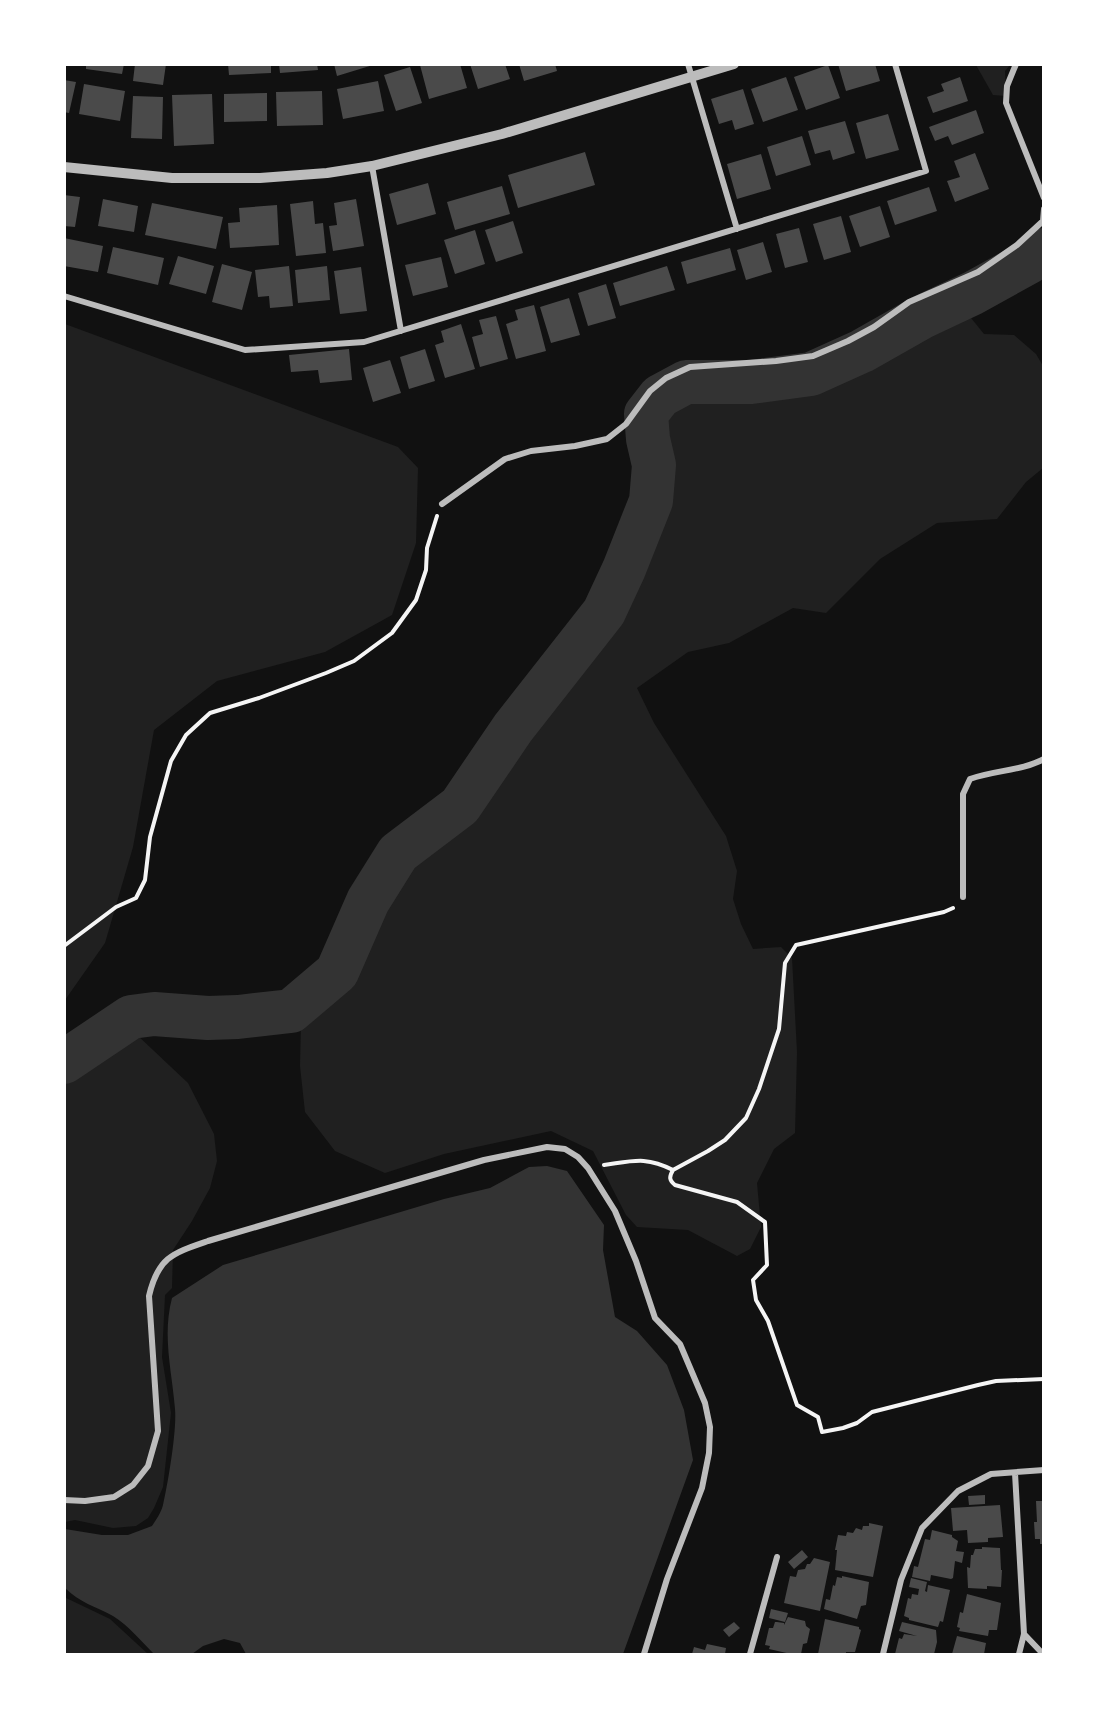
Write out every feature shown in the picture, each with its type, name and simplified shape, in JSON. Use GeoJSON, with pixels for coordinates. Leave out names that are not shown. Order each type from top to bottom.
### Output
{"type":"FeatureCollection","features":[{"type":"Feature","properties":{"kind":"street"},"geometry":{"type":"LineString","coordinates":[[688,64],[737,229]]}},
{"type":"Feature","properties":{"kind":"street"},"geometry":{"type":"LineString","coordinates":[[64,167],[183,178],[293,176],[327,173],[372,166],[502,134],[734,64]]}},
{"type":"Feature","properties":{"kind":"street"},"geometry":{"type":"LineString","coordinates":[[64,296],[245,350],[364,342],[926,171],[895,64]]}},
{"type":"Feature","properties":{"kind":"street"},"geometry":{"type":"LineString","coordinates":[[1016,64],[1007,86],[1006,103],[1044,198]]}},
{"type":"Feature","properties":{"kind":"street"},"geometry":{"type":"LineString","coordinates":[[372,166],[401,330]]}},
{"type":"Feature","properties":{"kind":"street"},"geometry":{"type":"LineString","coordinates":[[442,504],[504,459],[531,451],[575,446],[607,438],[626,424],[650,391],[666,378],[690,367],[813,356],[848,341],[909,302],[978,273],[1017,245],[1042,221],[1044,209]]}},
{"type":"Feature","properties":{"kind":"street"},"geometry":{"type":"LineString","coordinates":[[963,897],[963,794],[970,779],[986,773],[1034,764],[1044,759]]}},
{"type":"Feature","properties":{"kind":"street"},"geometry":{"type":"LineString","coordinates":[[64,1500],[85,1501],[114,1497],[133,1485],[148,1466],[158,1431],[149,1296],[154,1275],[179,1251],[484,1160],[547,1147],[565,1149],[578,1157],[588,1168],[615,1210],[636,1261],[655,1318],[680,1344],[705,1403],[711,1427],[710,1453],[702,1488],[667,1579],[644,1654]]}},
{"type":"Feature","properties":{"kind":"street"},"geometry":{"type":"LineString","coordinates":[[883,1654],[901,1580],[922,1528],[958,1491],[991,1474],[1044,1470]]}},
{"type":"Feature","properties":{"kind":"street"},"geometry":{"type":"LineString","coordinates":[[1015,1473],[1024,1634],[1019,1654]]}},
{"type":"Feature","properties":{"kind":"street"},"geometry":{"type":"LineString","coordinates":[[750,1654],[777,1557]]}},
{"type":"Feature","properties":{"kind":"street"},"geometry":{"type":"LineString","coordinates":[[1024,1634],[1043,1654]]}},
{"type":"Feature","properties":{"kind":"path"},"geometry":{"type":"LineString","coordinates":[[64,946],[116,907],[136,898],[146,880],[150,837],[171,761],[186,735],[210,712],[259,698],[326,674],[354,661],[392,633],[416,600],[426,570],[427,548],[433,525],[442,504]]}},
{"type":"Feature","properties":{"kind":"path"},"geometry":{"type":"LineString","coordinates":[[963,897],[957,906],[944,912],[796,945],[785,963],[779,1029],[759,1089],[746,1118],[725,1140],[673,1170],[670,1181],[675,1185],[737,1203],[765,1222],[767,1265],[753,1280],[756,1300],[768,1321],[797,1405],[818,1417],[822,1432],[857,1423],[872,1412],[978,1385],[996,1381],[1044,1379]]}},
{"type":"Feature","properties":{"kind":"path"},"geometry":{"type":"LineString","coordinates":[[588,1168],[638,1160],[656,1161],[673,1170]]}},
{"type":"Feature","properties":{"kind":"shaded area"},"geometry":{"type":"Polygon","coordinates":[[[976,65],[1010,65],[1005,71],[1006,96],[993,95],[976,65]]]}},
{"type":"Feature","properties":{"kind":"shaded area"},"geometry":{"type":"Polygon","coordinates":[[[971,318],[984,334],[1014,335],[1036,354],[1043,366],[1043,468],[1026,482],[997,519],[937,523],[880,559],[826,613],[793,608],[729,643],[688,652],[637,688],[654,723],[726,836],[737,871],[733,899],[741,924],[753,949],[781,947],[792,958],[797,1052],[795,1133],[774,1149],[757,1183],[761,1227],[750,1249],[737,1256],[688,1230],[637,1227],[626,1215],[593,1151],[551,1131],[444,1154],[385,1173],[335,1151],[305,1112],[300,1066],[301,1023],[340,977],[345,962],[453,794],[496,745],[566,677],[588,663],[626,601],[653,535],[666,482],[652,428],[667,399],[822,380],[845,366],[890,349],[929,326],[971,318]]]}},
{"type":"Feature","properties":{"kind":"shaded area"},"geometry":{"type":"Polygon","coordinates":[[[65,324],[398,447],[418,468],[416,543],[392,615],[325,652],[217,681],[154,730],[133,847],[105,943],[65,1000],[65,324]]]}},
{"type":"Feature","properties":{"kind":"shaded area"},"geometry":{"type":"Polygon","coordinates":[[[125,1030],[136,1034],[188,1083],[214,1134],[217,1161],[210,1188],[173,1250],[172,1288],[165,1295],[162,1357],[171,1413],[163,1487],[148,1518],[136,1526],[113,1528],[75,1520],[65,1522],[65,1065],[125,1030]]]}},
{"type":"Feature","properties":{"kind":"shaded area"},"geometry":{"type":"Polygon","coordinates":[[[547,1166],[567,1171],[604,1225],[603,1250],[615,1317],[637,1331],[667,1365],[684,1410],[693,1460],[623,1654],[246,1654],[240,1643],[224,1639],[203,1646],[192,1654],[154,1654],[119,1620],[82,1601],[65,1588],[65,1529],[102,1535],[128,1535],[152,1526],[162,1508],[175,1430],[168,1340],[172,1298],[223,1265],[444,1199],[490,1188],[529,1167],[547,1166]]]}},
{"type":"Feature","properties":{"kind":"shaded area"},"geometry":{"type":"Polygon","coordinates":[[[64,1597],[110,1619],[148,1654],[65,1654],[64,1597]]]}},
{"type":"Feature","properties":{"kind":"building"},"geometry":{"type":"Polygon","coordinates":[[[86,64],[124,64],[122,74],[86,69],[86,64]]]}},
{"type":"Feature","properties":{"kind":"building"},"geometry":{"type":"Polygon","coordinates":[[[135,64],[166,64],[163,85],[133,81],[135,64]]]}},
{"type":"Feature","properties":{"kind":"building"},"geometry":{"type":"Polygon","coordinates":[[[228,64],[271,64],[271,73],[229,75],[228,64]]]}},
{"type":"Feature","properties":{"kind":"building"},"geometry":{"type":"Polygon","coordinates":[[[279,64],[317,64],[318,70],[280,73],[279,64]]]}},
{"type":"Feature","properties":{"kind":"building"},"geometry":{"type":"Polygon","coordinates":[[[334,64],[373,64],[373,65],[337,76],[334,64]]]}},
{"type":"Feature","properties":{"kind":"building"},"geometry":{"type":"Polygon","coordinates":[[[460,64],[467,88],[429,99],[420,65],[460,64]]]}},
{"type":"Feature","properties":{"kind":"building"},"geometry":{"type":"Polygon","coordinates":[[[470,64],[505,64],[510,79],[478,89],[470,64]]]}},
{"type":"Feature","properties":{"kind":"building"},"geometry":{"type":"Polygon","coordinates":[[[519,64],[555,64],[557,71],[524,81],[519,64]]]}},
{"type":"Feature","properties":{"kind":"building"},"geometry":{"type":"Polygon","coordinates":[[[838,64],[875,64],[880,81],[846,91],[838,64]]]}},
{"type":"Feature","properties":{"kind":"building"},"geometry":{"type":"Polygon","coordinates":[[[828,65],[840,98],[806,110],[794,77],[828,65]]]}},
{"type":"Feature","properties":{"kind":"building"},"geometry":{"type":"Polygon","coordinates":[[[410,67],[422,103],[396,111],[384,75],[410,67]]]}},
{"type":"Feature","properties":{"kind":"building"},"geometry":{"type":"Polygon","coordinates":[[[786,77],[798,110],[763,122],[751,89],[786,77]]]}},
{"type":"Feature","properties":{"kind":"building"},"geometry":{"type":"Polygon","coordinates":[[[960,77],[968,101],[933,113],[927,97],[944,91],[941,84],[960,77]]]}},
{"type":"Feature","properties":{"kind":"building"},"geometry":{"type":"Polygon","coordinates":[[[64,80],[76,82],[69,113],[64,112],[64,80]]]}},
{"type":"Feature","properties":{"kind":"building"},"geometry":{"type":"Polygon","coordinates":[[[378,81],[384,111],[343,119],[337,89],[378,81]]]}},
{"type":"Feature","properties":{"kind":"building"},"geometry":{"type":"Polygon","coordinates":[[[84,84],[125,91],[120,121],[79,114],[84,84]]]}},
{"type":"Feature","properties":{"kind":"building"},"geometry":{"type":"Polygon","coordinates":[[[743,89],[754,124],[735,130],[732,120],[719,124],[711,99],[743,89]]]}},
{"type":"Feature","properties":{"kind":"building"},"geometry":{"type":"Polygon","coordinates":[[[322,91],[323,125],[277,126],[276,92],[322,91]]]}},
{"type":"Feature","properties":{"kind":"building"},"geometry":{"type":"Polygon","coordinates":[[[267,93],[267,121],[224,122],[224,94],[267,93]]]}},
{"type":"Feature","properties":{"kind":"building"},"geometry":{"type":"Polygon","coordinates":[[[212,94],[214,144],[174,146],[172,95],[212,94]]]}},
{"type":"Feature","properties":{"kind":"building"},"geometry":{"type":"Polygon","coordinates":[[[133,96],[163,97],[162,139],[131,138],[133,96]]]}},
{"type":"Feature","properties":{"kind":"building"},"geometry":{"type":"Polygon","coordinates":[[[976,110],[984,133],[952,145],[948,136],[935,141],[929,127],[976,110]]]}},
{"type":"Feature","properties":{"kind":"building"},"geometry":{"type":"Polygon","coordinates":[[[888,114],[899,150],[866,159],[856,123],[888,114]]]}},
{"type":"Feature","properties":{"kind":"building"},"geometry":{"type":"Polygon","coordinates":[[[845,121],[855,153],[833,160],[830,150],[815,154],[808,131],[845,121]]]}},
{"type":"Feature","properties":{"kind":"building"},"geometry":{"type":"Polygon","coordinates":[[[802,136],[811,165],[776,176],[767,147],[802,136]]]}},
{"type":"Feature","properties":{"kind":"building"},"geometry":{"type":"Polygon","coordinates":[[[585,152],[595,185],[518,208],[508,175],[585,152]]]}},
{"type":"Feature","properties":{"kind":"building"},"geometry":{"type":"Polygon","coordinates":[[[975,153],[989,189],[955,202],[947,181],[960,177],[954,161],[975,153]]]}},
{"type":"Feature","properties":{"kind":"building"},"geometry":{"type":"Polygon","coordinates":[[[761,154],[771,189],[737,199],[727,164],[761,154]]]}},
{"type":"Feature","properties":{"kind":"building"},"geometry":{"type":"Polygon","coordinates":[[[428,183],[436,214],[397,225],[389,194],[428,183]]]}},
{"type":"Feature","properties":{"kind":"building"},"geometry":{"type":"Polygon","coordinates":[[[502,186],[510,214],[455,230],[447,202],[502,186]]]}},
{"type":"Feature","properties":{"kind":"building"},"geometry":{"type":"Polygon","coordinates":[[[929,187],[937,211],[895,225],[887,201],[929,187]]]}},
{"type":"Feature","properties":{"kind":"building"},"geometry":{"type":"Polygon","coordinates":[[[64,195],[80,197],[75,227],[64,226],[64,195]]]}},
{"type":"Feature","properties":{"kind":"building"},"geometry":{"type":"Polygon","coordinates":[[[103,199],[138,206],[134,232],[98,226],[103,199]]]}},
{"type":"Feature","properties":{"kind":"building"},"geometry":{"type":"Polygon","coordinates":[[[356,199],[364,246],[333,251],[329,226],[337,225],[334,203],[356,199]]]}},
{"type":"Feature","properties":{"kind":"building"},"geometry":{"type":"Polygon","coordinates":[[[313,201],[315,224],[323,223],[326,253],[296,256],[290,204],[313,201]]]}},
{"type":"Feature","properties":{"kind":"building"},"geometry":{"type":"Polygon","coordinates":[[[152,203],[223,217],[216,249],[145,235],[152,203]]]}},
{"type":"Feature","properties":{"kind":"building"},"geometry":{"type":"Polygon","coordinates":[[[277,205],[279,245],[230,248],[228,223],[240,222],[239,208],[277,205]]]}},
{"type":"Feature","properties":{"kind":"building"},"geometry":{"type":"Polygon","coordinates":[[[880,206],[890,237],[860,247],[849,216],[880,206]]]}},
{"type":"Feature","properties":{"kind":"building"},"geometry":{"type":"Polygon","coordinates":[[[841,216],[851,252],[824,260],[813,224],[841,216]]]}},
{"type":"Feature","properties":{"kind":"building"},"geometry":{"type":"Polygon","coordinates":[[[513,221],[523,253],[496,262],[485,230],[513,221]]]}},
{"type":"Feature","properties":{"kind":"building"},"geometry":{"type":"Polygon","coordinates":[[[799,228],[808,262],[785,268],[776,234],[799,228]]]}},
{"type":"Feature","properties":{"kind":"building"},"geometry":{"type":"Polygon","coordinates":[[[475,230],[485,264],[455,274],[444,240],[475,230]]]}},
{"type":"Feature","properties":{"kind":"building"},"geometry":{"type":"Polygon","coordinates":[[[64,238],[103,246],[98,272],[64,266],[64,238]]]}},
{"type":"Feature","properties":{"kind":"building"},"geometry":{"type":"Polygon","coordinates":[[[763,242],[772,272],[746,280],[737,250],[763,242]]]}},
{"type":"Feature","properties":{"kind":"building"},"geometry":{"type":"Polygon","coordinates":[[[113,247],[164,258],[158,285],[107,273],[113,247]]]}},
{"type":"Feature","properties":{"kind":"building"},"geometry":{"type":"Polygon","coordinates":[[[730,248],[736,270],[687,284],[681,262],[730,248]]]}},
{"type":"Feature","properties":{"kind":"building"},"geometry":{"type":"Polygon","coordinates":[[[178,256],[214,266],[206,294],[169,284],[178,256]]]}},
{"type":"Feature","properties":{"kind":"building"},"geometry":{"type":"Polygon","coordinates":[[[441,257],[448,287],[413,296],[405,265],[441,257]]]}},
{"type":"Feature","properties":{"kind":"building"},"geometry":{"type":"Polygon","coordinates":[[[222,264],[252,272],[242,310],[212,302],[222,264]]]}},
{"type":"Feature","properties":{"kind":"building"},"geometry":{"type":"Polygon","coordinates":[[[289,266],[293,306],[270,308],[269,296],[258,297],[255,270],[289,266]]]}},
{"type":"Feature","properties":{"kind":"building"},"geometry":{"type":"Polygon","coordinates":[[[327,266],[330,300],[298,303],[295,270],[327,266]]]}},
{"type":"Feature","properties":{"kind":"building"},"geometry":{"type":"Polygon","coordinates":[[[667,266],[675,290],[620,306],[613,283],[667,266]]]}},
{"type":"Feature","properties":{"kind":"building"},"geometry":{"type":"Polygon","coordinates":[[[361,267],[367,311],[340,314],[334,271],[361,267]]]}},
{"type":"Feature","properties":{"kind":"building"},"geometry":{"type":"Polygon","coordinates":[[[606,284],[616,318],[588,326],[578,293],[606,284]]]}},
{"type":"Feature","properties":{"kind":"building"},"geometry":{"type":"Polygon","coordinates":[[[569,298],[580,335],[551,343],[540,307],[569,298]]]}},
{"type":"Feature","properties":{"kind":"building"},"geometry":{"type":"Polygon","coordinates":[[[534,305],[546,351],[516,359],[506,324],[518,320],[515,310],[534,305]]]}},
{"type":"Feature","properties":{"kind":"building"},"geometry":{"type":"Polygon","coordinates":[[[496,316],[508,359],[480,367],[472,337],[483,334],[479,320],[496,316]]]}},
{"type":"Feature","properties":{"kind":"building"},"geometry":{"type":"Polygon","coordinates":[[[461,324],[475,369],[445,378],[435,345],[444,342],[441,331],[461,324]]]}},
{"type":"Feature","properties":{"kind":"building"},"geometry":{"type":"Polygon","coordinates":[[[349,349],[352,380],[320,383],[318,370],[291,372],[289,355],[349,349]]]}},
{"type":"Feature","properties":{"kind":"building"},"geometry":{"type":"Polygon","coordinates":[[[425,349],[435,381],[409,389],[400,357],[425,349]]]}},
{"type":"Feature","properties":{"kind":"building"},"geometry":{"type":"Polygon","coordinates":[[[390,360],[401,393],[373,402],[363,368],[390,360]]]}},
{"type":"Feature","properties":{"kind":"building"},"geometry":{"type":"Polygon","coordinates":[[[985,1495],[985,1504],[969,1505],[968,1496],[985,1495]]]}},
{"type":"Feature","properties":{"kind":"building"},"geometry":{"type":"Polygon","coordinates":[[[1036,1501],[1044,1501],[1044,1544],[1040,1544],[1040,1539],[1035,1539],[1036,1501]]]}},
{"type":"Feature","properties":{"kind":"building"},"geometry":{"type":"Polygon","coordinates":[[[1000,1505],[1003,1537],[988,1538],[988,1542],[968,1543],[967,1530],[953,1531],[951,1508],[1000,1505]]]}},
{"type":"Feature","properties":{"kind":"building"},"geometry":{"type":"Polygon","coordinates":[[[869,1523],[883,1526],[873,1577],[835,1570],[838,1535],[846,1536],[847,1532],[853,1533],[856,1528],[862,1530],[863,1526],[869,1526],[869,1523]]]}},
{"type":"Feature","properties":{"kind":"building"},"geometry":{"type":"Polygon","coordinates":[[[932,1530],[952,1535],[958,1541],[956,1551],[964,1552],[962,1563],[955,1561],[951,1579],[931,1575],[930,1581],[912,1577],[914,1566],[918,1567],[925,1539],[930,1540],[932,1530]]]}},
{"type":"Feature","properties":{"kind":"building"},"geometry":{"type":"Polygon","coordinates":[[[982,1547],[1000,1548],[1001,1587],[968,1588],[967,1567],[970,1568],[971,1555],[975,1549],[982,1549],[982,1547]]]}},
{"type":"Feature","properties":{"kind":"building"},"geometry":{"type":"Polygon","coordinates":[[[802,1550],[808,1557],[794,1569],[788,1562],[802,1550]]]}},
{"type":"Feature","properties":{"kind":"building"},"geometry":{"type":"Polygon","coordinates":[[[814,1558],[830,1562],[820,1611],[784,1603],[790,1576],[796,1577],[798,1570],[805,1569],[814,1558]]]}},
{"type":"Feature","properties":{"kind":"building"},"geometry":{"type":"Polygon","coordinates":[[[842,1576],[869,1582],[866,1605],[861,1606],[857,1619],[824,1609],[826,1599],[830,1600],[837,1577],[842,1578],[842,1576]]]}},
{"type":"Feature","properties":{"kind":"building"},"geometry":{"type":"Polygon","coordinates":[[[911,1578],[927,1582],[925,1591],[927,1592],[928,1585],[950,1590],[943,1622],[940,1621],[938,1627],[909,1620],[904,1616],[908,1598],[911,1599],[912,1594],[918,1595],[919,1589],[909,1587],[911,1578]]]}},
{"type":"Feature","properties":{"kind":"building"},"geometry":{"type":"Polygon","coordinates":[[[967,1594],[1001,1603],[997,1630],[989,1630],[988,1636],[959,1631],[960,1628],[957,1627],[967,1594]]]}},
{"type":"Feature","properties":{"kind":"building"},"geometry":{"type":"Polygon","coordinates":[[[771,1609],[788,1613],[785,1622],[769,1618],[771,1609]]]}},
{"type":"Feature","properties":{"kind":"building"},"geometry":{"type":"Polygon","coordinates":[[[788,1617],[805,1621],[806,1626],[810,1629],[807,1643],[803,1644],[801,1654],[769,1649],[770,1646],[765,1645],[769,1628],[773,1628],[775,1622],[784,1623],[784,1625],[788,1617]]]}},
{"type":"Feature","properties":{"kind":"building"},"geometry":{"type":"Polygon","coordinates":[[[825,1619],[859,1627],[861,1630],[855,1652],[818,1654],[825,1619]]]}},
{"type":"Feature","properties":{"kind":"building"},"geometry":{"type":"Polygon","coordinates":[[[734,1622],[740,1628],[729,1637],[723,1630],[734,1622]]]}},
{"type":"Feature","properties":{"kind":"building"},"geometry":{"type":"Polygon","coordinates":[[[902,1622],[936,1630],[937,1642],[934,1654],[895,1654],[899,1638],[902,1639],[904,1634],[917,1636],[899,1631],[902,1622]]]}},
{"type":"Feature","properties":{"kind":"building"},"geometry":{"type":"Polygon","coordinates":[[[957,1636],[986,1643],[984,1654],[952,1654],[957,1636]]]}},
{"type":"Feature","properties":{"kind":"building"},"geometry":{"type":"Polygon","coordinates":[[[707,1644],[726,1648],[725,1654],[692,1654],[694,1647],[705,1650],[707,1644]]]}},
{"type":"Feature","properties":{"kind":"waterway"},"geometry":{"type":"LineString","coordinates":[[64,1062],[131,1017],[154,1014],[208,1018],[238,1017],[291,1011],[337,972],[368,901],[398,853],[460,806],[513,728],[604,612],[651,501],[654,465],[648,439],[646,414],[660,396],[686,382],[751,382],[811,374],[862,351],[922,317],[973,293],[1029,262],[1044,250]]}}]}
